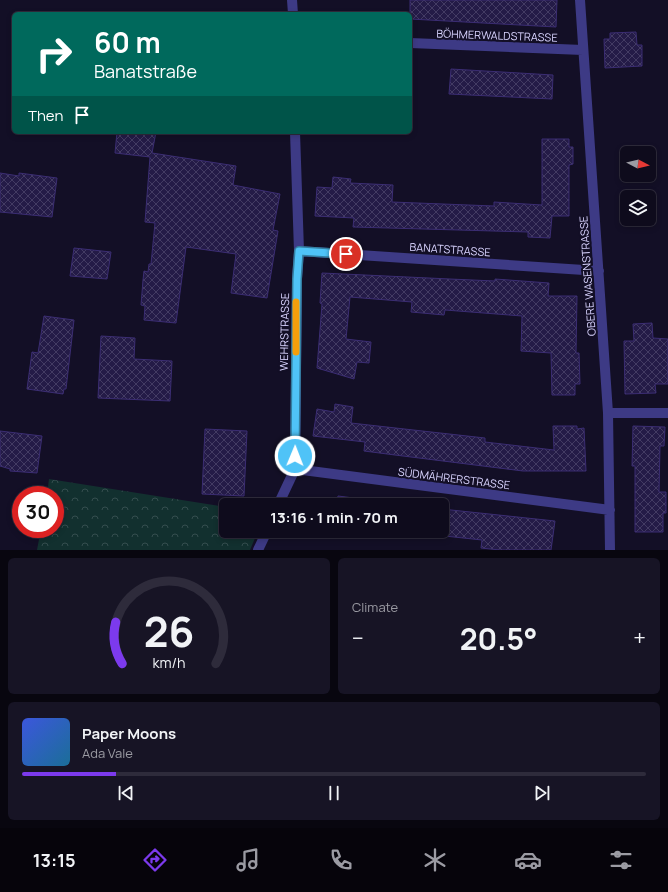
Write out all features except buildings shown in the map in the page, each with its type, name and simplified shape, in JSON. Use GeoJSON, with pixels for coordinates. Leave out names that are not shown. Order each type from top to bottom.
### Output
{"type":"FeatureCollection","features":[{"type":"Feature","properties":{"kind":"street"},"geometry":{"type":"LineString","coordinates":[[292,0],[293,12]]}},
{"type":"Feature","properties":{"kind":"street","name":"OBERE WASENSTRASSE"},"geometry":{"type":"LineString","coordinates":[[580,0],[608,413],[610,550]]}},
{"type":"Feature","properties":{"kind":"street","name":"BÖHMERWALDSTRASSE"},"geometry":{"type":"LineString","coordinates":[[412,43],[583,50]]}},
{"type":"Feature","properties":{"kind":"street","name":"WEHRSTRASSE"},"geometry":{"type":"LineString","coordinates":[[281,498],[295,469],[297,279],[299,251],[295,134]]}},
{"type":"Feature","properties":{"kind":"street","name":"BANATSTRASSE"},"geometry":{"type":"LineString","coordinates":[[299,251],[599,270]]}},
{"type":"Feature","properties":{"kind":"street"},"geometry":{"type":"LineString","coordinates":[[608,413],[668,413]]}},
{"type":"Feature","properties":{"kind":"street","name":"SÜDMÄHRERSTRASSE"},"geometry":{"type":"LineString","coordinates":[[295,469],[610,510]]}},
{"type":"Feature","properties":{"kind":"street"},"geometry":{"type":"LineString","coordinates":[[258,550],[264,538]]}},
{"type":"Feature","properties":{"kind":"green space"},"geometry":{"type":"Polygon","coordinates":[[[49,479],[219,506],[219,538],[255,538],[250,550],[37,550],[39,538],[64,538],[64,486],[48,486],[49,479]]]}},
{"type":"Feature","properties":{"kind":"slow traffic"},"geometry":{"type":"LineString","coordinates":[[296,302],[296,352]]}},
{"type":"Feature","properties":{"kind":"route"},"geometry":{"type":"LineString","coordinates":[[295,456],[297,279],[299,251],[346,254]]}}]}
